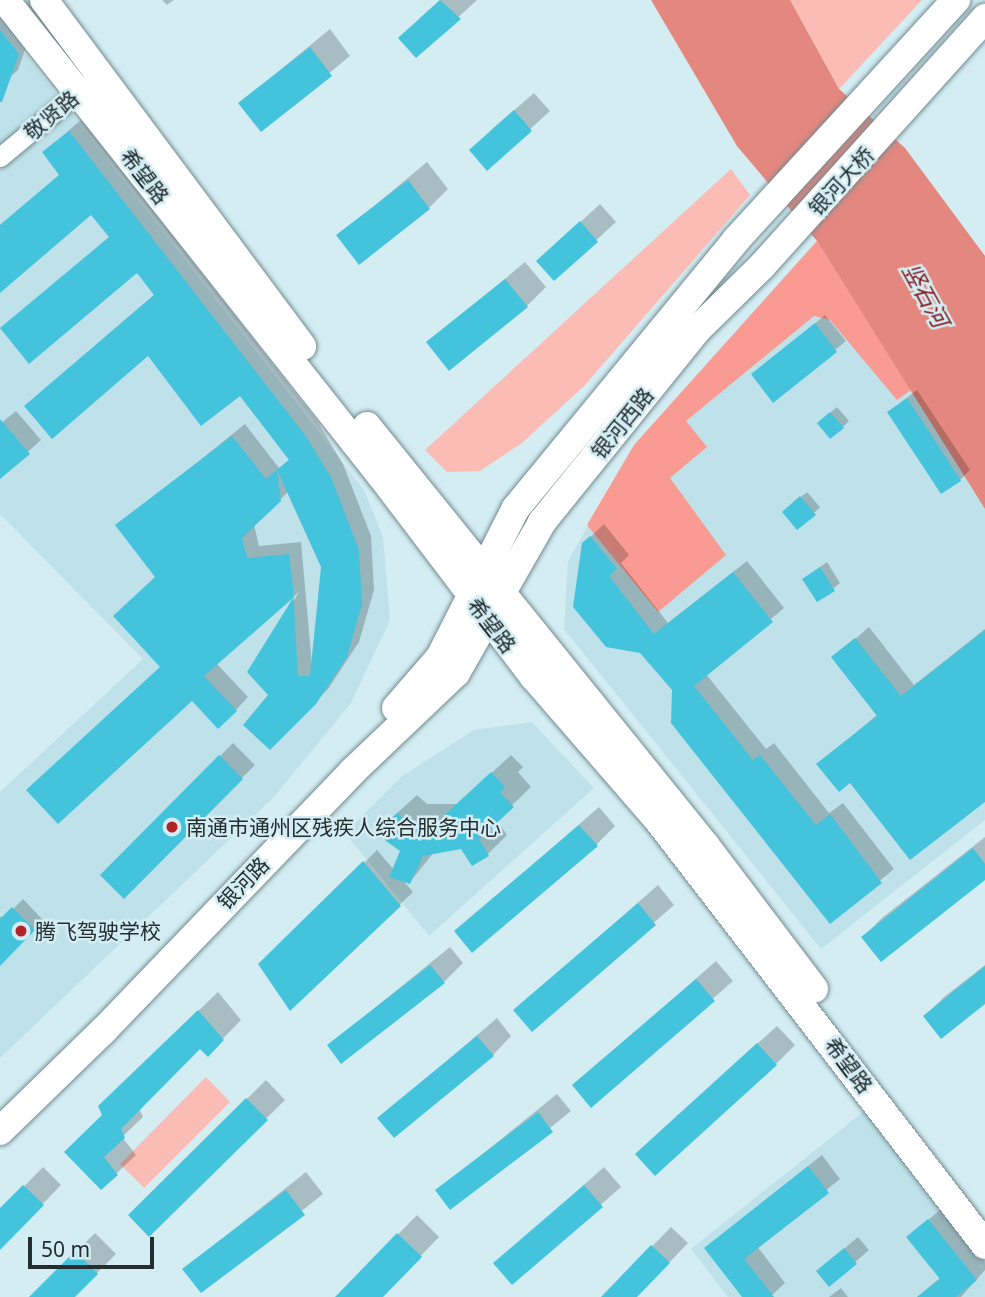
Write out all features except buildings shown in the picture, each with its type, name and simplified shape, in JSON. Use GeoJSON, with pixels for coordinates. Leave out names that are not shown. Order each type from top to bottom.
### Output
{"type":"FeatureCollection","features":[{"type":"Feature","properties":{"kind":"main road","name":"希望路"},"geometry":{"type":"LineString","coordinates":[[5,0],[382,477],[469,595],[666,831],[985,1245]]}},
{"type":"Feature","properties":{"kind":"main road","name":"希望路"},"geometry":{"type":"LineString","coordinates":[[44,0],[102,73],[310,357],[706,846],[985,1214]]}},
{"type":"Feature","properties":{"kind":"main road","name":"银河大桥"},"geometry":{"type":"LineString","coordinates":[[736,240],[956,0]]}},
{"type":"Feature","properties":{"kind":"main road","name":"银河大桥"},"geometry":{"type":"LineString","coordinates":[[762,266],[919,95],[985,18]]}},
{"type":"Feature","properties":{"kind":"main road","name":"银河西路"},"geometry":{"type":"LineString","coordinates":[[482,568],[516,508],[736,240]]}},
{"type":"Feature","properties":{"kind":"main road","name":"银河西路"},"geometry":{"type":"LineString","coordinates":[[502,595],[551,511],[698,329],[762,266]]}},
{"type":"Feature","properties":{"kind":"main road","name":"银河路"},"geometry":{"type":"LineString","coordinates":[[0,1113],[393,712],[440,657],[482,568]]}},
{"type":"Feature","properties":{"kind":"main road","name":"银河路"},"geometry":{"type":"LineString","coordinates":[[0,1131],[103,1031],[353,771],[456,673],[490,621],[502,595]]}},
{"type":"Feature","properties":{"kind":"street","name":"敬贤路"},"geometry":{"type":"LineString","coordinates":[[0,157],[102,73]]}},
{"type":"Feature","properties":{"kind":"shaded area"},"geometry":{"type":"Polygon","coordinates":[[[790,0],[922,0],[839,89],[790,0]]]}},
{"type":"Feature","properties":{"kind":"shaded area"},"geometry":{"type":"Polygon","coordinates":[[[0,22],[364,490],[383,537],[390,620],[351,703],[274,797],[0,1058],[0,792],[143,659],[0,514],[0,22]]]}},
{"type":"Feature","properties":{"kind":"shaded area"},"geometry":{"type":"Polygon","coordinates":[[[731,169],[750,195],[584,386],[522,443],[480,471],[447,472],[425,450],[731,169]]]}},
{"type":"Feature","properties":{"kind":"shaded area"},"geometry":{"type":"Polygon","coordinates":[[[817,241],[985,509],[985,820],[821,949],[564,629],[568,561],[634,445],[817,241]]]}},
{"type":"Feature","properties":{"kind":"shaded area"},"geometry":{"type":"Polygon","coordinates":[[[817,241],[911,390],[897,400],[830,320],[814,316],[686,421],[707,447],[670,478],[726,555],[658,612],[587,525],[634,445],[817,241]]]}},
{"type":"Feature","properties":{"kind":"shaded area"},"geometry":{"type":"Polygon","coordinates":[[[532,722],[594,788],[429,936],[345,833],[402,776],[474,730],[532,722]]]}},
{"type":"Feature","properties":{"kind":"shaded area"},"geometry":{"type":"Polygon","coordinates":[[[206,1077],[230,1102],[144,1188],[120,1164],[206,1077]]]}},
{"type":"Feature","properties":{"kind":"shaded area"},"geometry":{"type":"Polygon","coordinates":[[[868,1108],[985,1263],[985,1297],[728,1297],[691,1249],[868,1108]]]}},
{"type":"Feature","properties":{"kind":"water","name":"竖石河"},"geometry":{"type":"Polygon","coordinates":[[[651,0],[790,0],[839,89],[905,148],[985,256],[985,509],[817,241],[737,146],[651,0]]]}},
{"type":"Feature","properties":{"kind":"place","name":"南通市通州区残疾人综合服务中心"},"geometry":{"type":"Point","coordinates":[172,827]}},
{"type":"Feature","properties":{"kind":"place","name":"腾飞驾驶学校"},"geometry":{"type":"Point","coordinates":[21,931]}}]}
